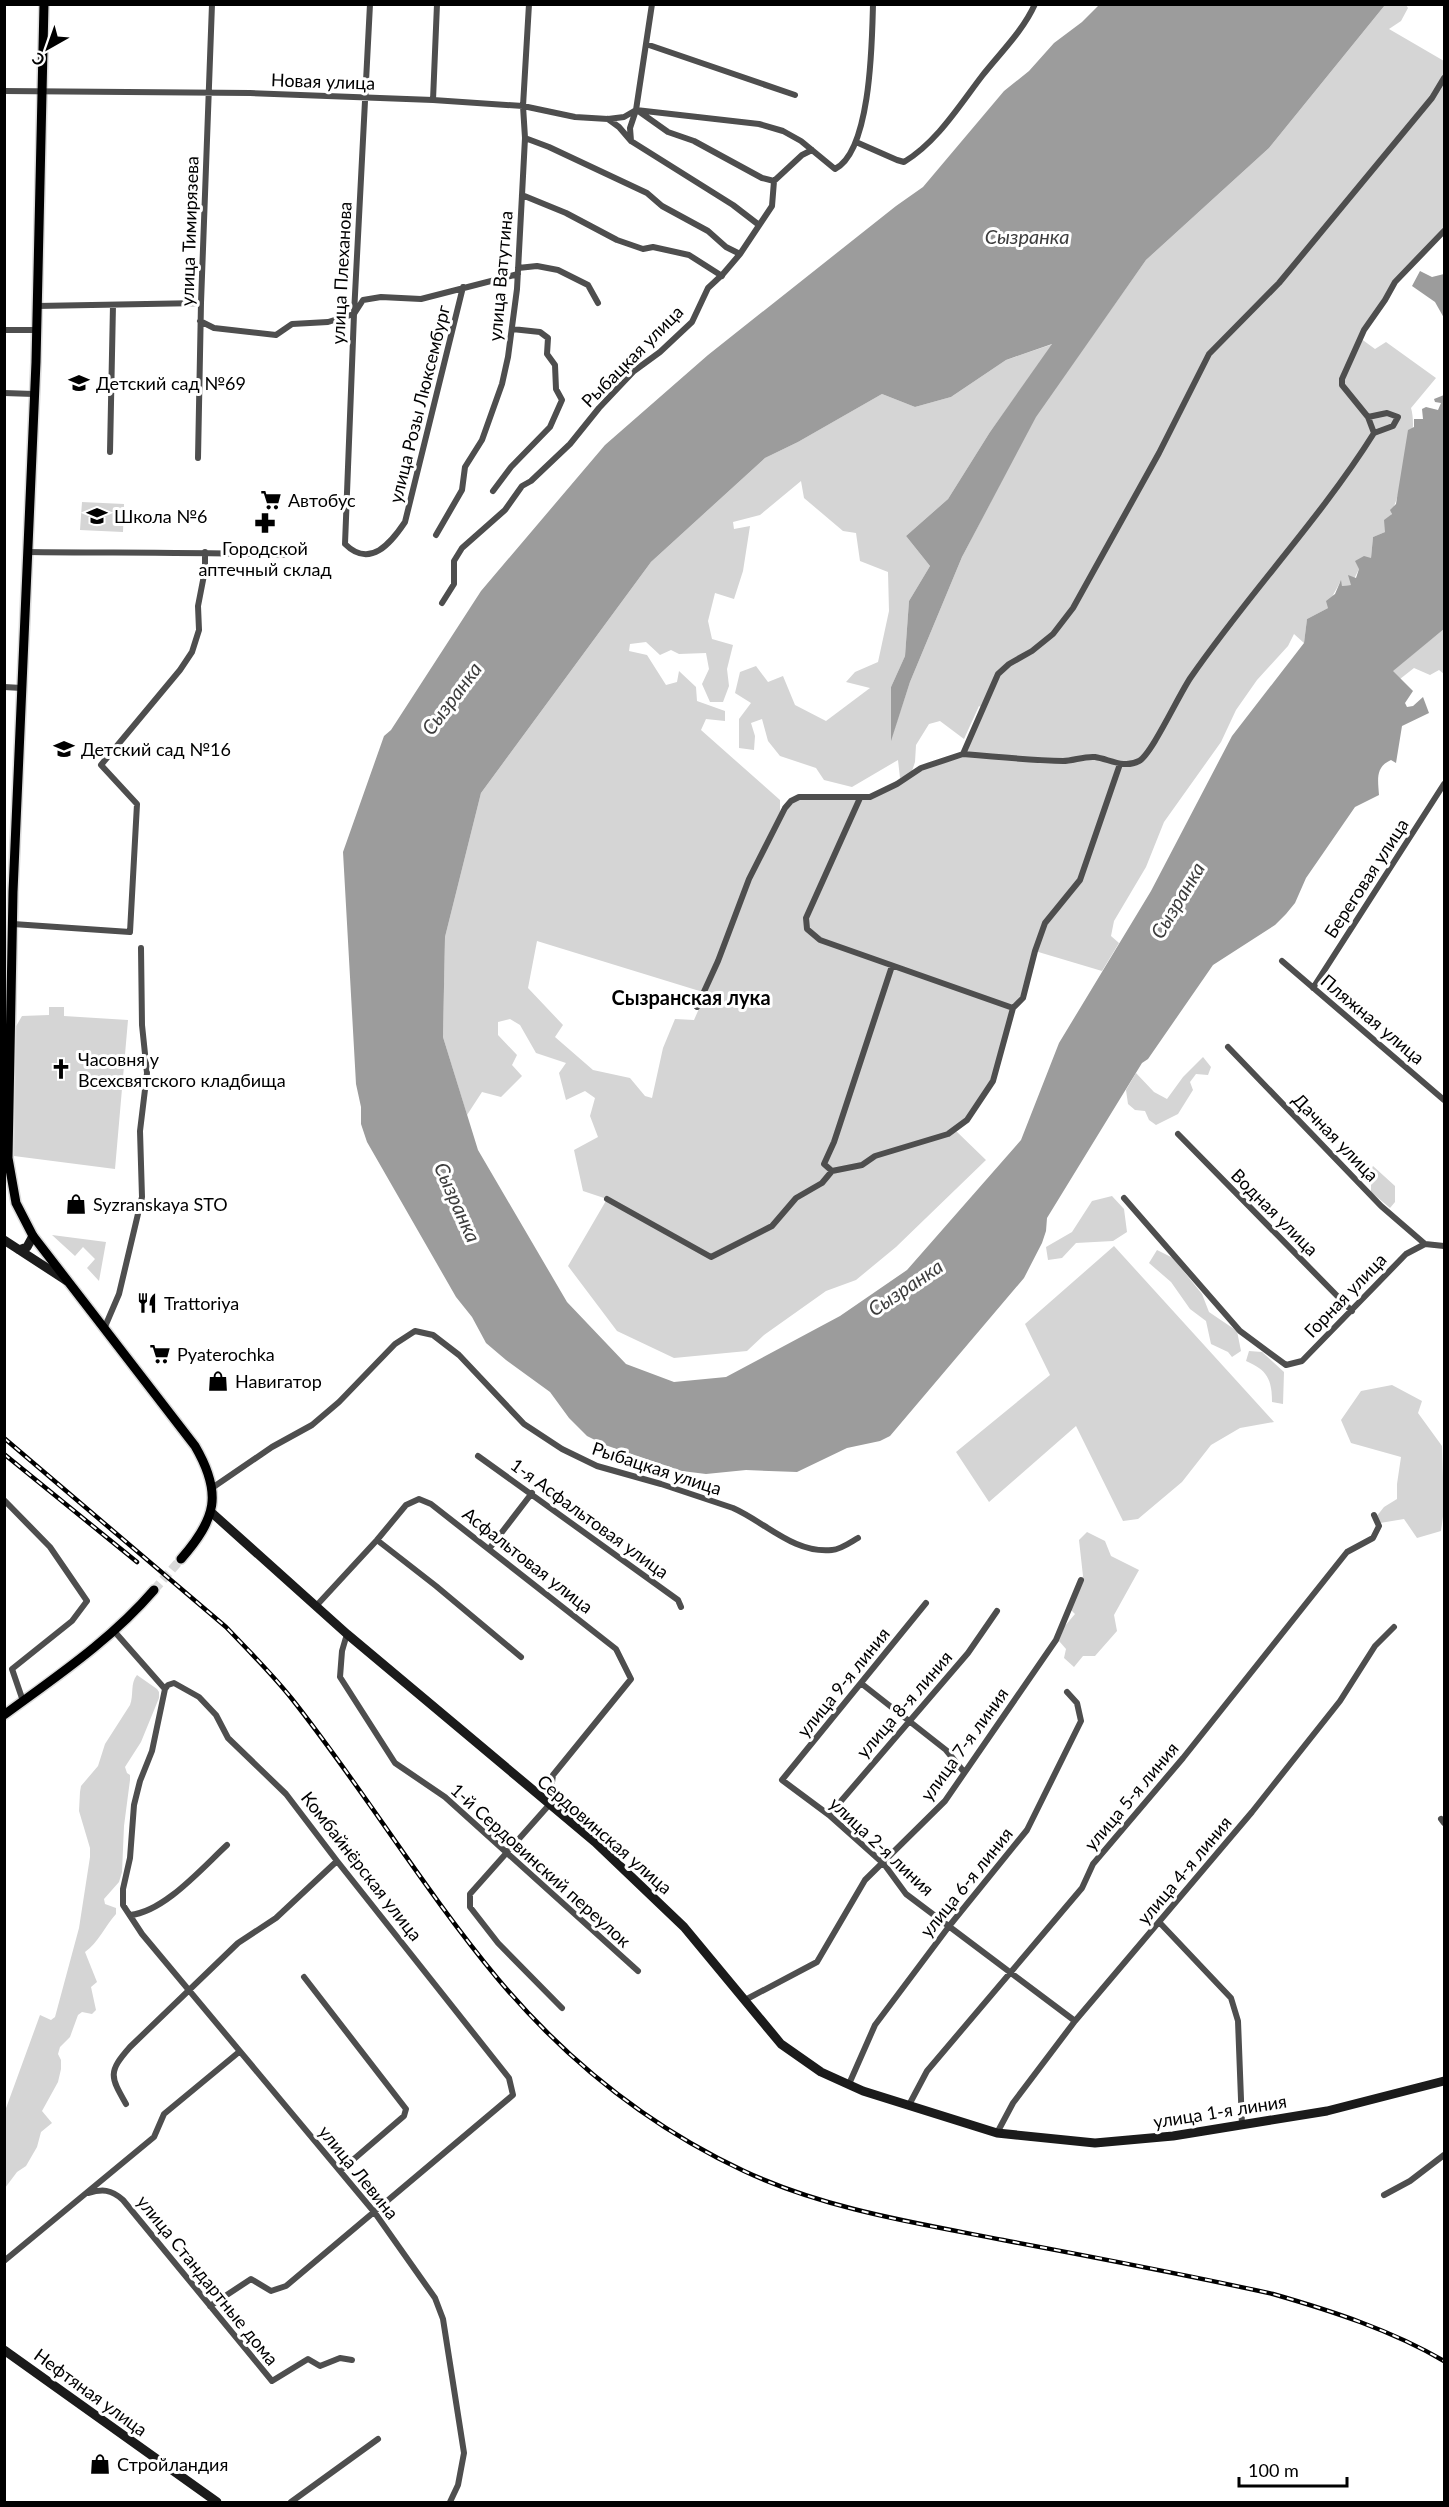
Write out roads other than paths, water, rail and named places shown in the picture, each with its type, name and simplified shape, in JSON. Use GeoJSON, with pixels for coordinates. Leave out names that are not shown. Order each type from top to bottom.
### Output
{"type":"FeatureCollection","features":[{"type":"Feature","properties":{"kind":"main road"},"geometry":{"type":"LineString","coordinates":[[44,4],[34,394],[22,688],[9,892],[13,924],[8,1158],[16,1203],[33,1236],[195,1446],[207,1467],[212,1488],[211,1512],[204,1529],[181,1559]]}},
{"type":"Feature","properties":{"kind":"main road"},"geometry":{"type":"LineString","coordinates":[[4,1715],[68,1669],[114,1631],[154,1590]]}},
{"type":"Feature","properties":{"kind":"street","name":"улица Тимирязева"},"geometry":{"type":"LineString","coordinates":[[198,458],[200,321],[212,4]]}},
{"type":"Feature","properties":{"kind":"street","name":"улица Плеханова"},"geometry":{"type":"LineString","coordinates":[[345,544],[370,4]]}},
{"type":"Feature","properties":{"kind":"street"},"geometry":{"type":"LineString","coordinates":[[433,100],[437,4]]}},
{"type":"Feature","properties":{"kind":"street","name":"улица Ватутина"},"geometry":{"type":"LineString","coordinates":[[436,535],[462,490],[465,467],[482,440],[502,384],[512,329],[518,271],[525,138],[523,106],[529,4]]}},
{"type":"Feature","properties":{"kind":"street"},"geometry":{"type":"LineString","coordinates":[[632,141],[630,128],[636,110],[652,4]]}},
{"type":"Feature","properties":{"kind":"street"},"geometry":{"type":"LineString","coordinates":[[636,110],[759,124],[783,131],[801,141],[834,169],[841,166],[856,142],[861,126],[867,88],[873,4]]}},
{"type":"Feature","properties":{"kind":"street"},"geometry":{"type":"LineString","coordinates":[[856,142],[904,162],[914,156],[951,117],[1021,29],[1035,4]]}},
{"type":"Feature","properties":{"kind":"street"},"geometry":{"type":"LineString","coordinates":[[646,44],[795,95]]}},
{"type":"Feature","properties":{"kind":"street"},"geometry":{"type":"LineString","coordinates":[[963,754],[998,674],[1053,634],[1073,608],[1159,453],[1209,354],[1234,326],[1279,283],[1432,98],[1444,78]]}},
{"type":"Feature","properties":{"kind":"street","name":"Новая улица"},"geometry":{"type":"LineString","coordinates":[[4,91],[209,93],[433,100],[523,106],[574,117],[608,119],[624,117],[636,110]]}},
{"type":"Feature","properties":{"kind":"street"},"geometry":{"type":"LineString","coordinates":[[636,110],[668,132],[694,141],[762,178],[774,181],[802,155],[812,150]]}},
{"type":"Feature","properties":{"kind":"street"},"geometry":{"type":"LineString","coordinates":[[608,119],[632,141],[733,205],[759,225]]}},
{"type":"Feature","properties":{"kind":"street"},"geometry":{"type":"LineString","coordinates":[[525,138],[549,147],[647,194],[662,206],[708,231],[726,247],[740,254]]}},
{"type":"Feature","properties":{"kind":"street","name":"Рыбацкая улица"},"geometry":{"type":"LineString","coordinates":[[441,603],[454,584],[454,561],[462,548],[505,510],[522,486],[531,481],[570,444],[599,408],[634,371],[660,352],[692,322],[708,288],[722,276],[740,254],[772,206],[774,181]]}},
{"type":"Feature","properties":{"kind":"street"},"geometry":{"type":"LineString","coordinates":[[522,195],[566,213],[626,243],[643,249],[662,248],[689,255],[722,276]]}},
{"type":"Feature","properties":{"kind":"street"},"geometry":{"type":"LineString","coordinates":[[1374,433],[1368,417],[1342,385],[1342,379],[1364,330],[1395,282],[1444,231]]}},
{"type":"Feature","properties":{"kind":"street"},"geometry":{"type":"LineString","coordinates":[[200,321],[224,330],[276,335],[292,324],[334,321],[354,314],[363,300],[381,297],[422,299],[537,266],[558,270],[588,285],[598,303]]}},
{"type":"Feature","properties":{"kind":"street","name":"улица Розы Люксембург"},"geometry":{"type":"LineString","coordinates":[[345,544],[353,552],[364,555],[384,549],[405,522],[463,287]]}},
{"type":"Feature","properties":{"kind":"street"},"geometry":{"type":"LineString","coordinates":[[37,306],[201,303]]}},
{"type":"Feature","properties":{"kind":"street"},"geometry":{"type":"LineString","coordinates":[[110,452],[114,305]]}},
{"type":"Feature","properties":{"kind":"street"},"geometry":{"type":"LineString","coordinates":[[493,491],[510,468],[550,427],[562,400],[556,389],[555,365],[548,354],[548,338],[540,332],[512,329]]}},
{"type":"Feature","properties":{"kind":"street"},"geometry":{"type":"LineString","coordinates":[[4,330],[36,330]]}},
{"type":"Feature","properties":{"kind":"street"},"geometry":{"type":"LineString","coordinates":[[4,393],[34,394]]}},
{"type":"Feature","properties":{"kind":"street"},"geometry":{"type":"LineString","coordinates":[[698,1007],[749,879],[785,808],[791,801],[799,797],[870,797],[897,784],[921,768],[963,754],[1065,761],[1094,757],[1120,764],[1137,763],[1148,754],[1189,678],[1215,640],[1335,492],[1374,433],[1393,426],[1398,417],[1387,413],[1368,417]]}},
{"type":"Feature","properties":{"kind":"street"},"geometry":{"type":"LineString","coordinates":[[27,552],[149,554],[206,552],[285,555]]}},
{"type":"Feature","properties":{"kind":"street"},"geometry":{"type":"LineString","coordinates":[[13,924],[130,932],[137,804],[101,765],[180,670],[192,652],[199,630],[198,606],[206,570],[206,552]]}},
{"type":"Feature","properties":{"kind":"street"},"geometry":{"type":"LineString","coordinates":[[4,687],[22,688]]}},
{"type":"Feature","properties":{"kind":"street"},"geometry":{"type":"LineString","coordinates":[[607,1199],[711,1257],[772,1226],[796,1198],[822,1183],[832,1171],[862,1165],[875,1156],[948,1134],[967,1120],[993,1081],[1013,1008],[1023,998],[1045,923],[1080,880],[1120,764]]}},
{"type":"Feature","properties":{"kind":"street","name":"Береговая улица"},"geometry":{"type":"LineString","coordinates":[[1314,988],[1444,784]]}},
{"type":"Feature","properties":{"kind":"street"},"geometry":{"type":"LineString","coordinates":[[860,798],[806,918],[807,929],[820,940],[1013,1008]]}},
{"type":"Feature","properties":{"kind":"street"},"geometry":{"type":"LineString","coordinates":[[104,1329],[119,1294],[142,1197],[140,1131],[147,1073],[142,1025],[141,948]]}},
{"type":"Feature","properties":{"kind":"street","name":"Пляжная улица"},"geometry":{"type":"LineString","coordinates":[[1282,961],[1444,1100]]}},
{"type":"Feature","properties":{"kind":"street"},"geometry":{"type":"LineString","coordinates":[[832,1171],[824,1164],[834,1142],[892,966]]}},
{"type":"Feature","properties":{"kind":"street","name":"Дачная улица"},"geometry":{"type":"LineString","coordinates":[[1228,1047],[1381,1206],[1425,1244]]}},
{"type":"Feature","properties":{"kind":"street","name":"Водная улица"},"geometry":{"type":"LineString","coordinates":[[1178,1134],[1352,1311]]}},
{"type":"Feature","properties":{"kind":"street","name":"Горная улица"},"geometry":{"type":"LineString","coordinates":[[1124,1198],[1240,1331],[1286,1365],[1302,1361],[1406,1254],[1425,1244]]}},
{"type":"Feature","properties":{"kind":"street"},"geometry":{"type":"LineString","coordinates":[[19,1250],[27,1247],[33,1236]]}},
{"type":"Feature","properties":{"kind":"street"},"geometry":{"type":"LineString","coordinates":[[4,1240],[67,1281]]}},
{"type":"Feature","properties":{"kind":"street"},"geometry":{"type":"LineString","coordinates":[[1425,1244],[1444,1246]]}},
{"type":"Feature","properties":{"kind":"street","name":"Рыбацкая улица"},"geometry":{"type":"LineString","coordinates":[[212,1488],[272,1447],[312,1425],[339,1402],[395,1344],[415,1331],[434,1335],[459,1355],[524,1424],[580,1460],[733,1508],[749,1515],[766,1529],[809,1548],[834,1550],[858,1538]]}},
{"type":"Feature","properties":{"kind":"street","name":"1-я Асфальтовая улица"},"geometry":{"type":"LineString","coordinates":[[478,1456],[678,1600],[681,1607]]}},
{"type":"Feature","properties":{"kind":"street"},"geometry":{"type":"LineString","coordinates":[[489,1549],[531,1493]]}},
{"type":"Feature","properties":{"kind":"street","name":"Асфальтовая улица"},"geometry":{"type":"LineString","coordinates":[[377,1540],[406,1505],[419,1499],[431,1504],[616,1649],[631,1679],[553,1775],[549,1805]]}},
{"type":"Feature","properties":{"kind":"street"},"geometry":{"type":"LineString","coordinates":[[4,1500],[50,1547],[87,1601],[72,1621],[12,1669],[23,1701]]}},
{"type":"Feature","properties":{"kind":"street","name":"Сердовинская улица"},"geometry":{"type":"LineString","coordinates":[[211,1512],[347,1634],[595,1842],[684,1927],[781,2044],[821,2072],[849,2084],[997,2133]]}},
{"type":"Feature","properties":{"kind":"street","name":"улица 5-я линия"},"geometry":{"type":"LineString","coordinates":[[909,2105],[927,2071],[1082,1888],[1094,1864],[1183,1758],[1347,1552],[1373,1538],[1378,1526],[1374,1515]]}},
{"type":"Feature","properties":{"kind":"street"},"geometry":{"type":"LineString","coordinates":[[317,1605],[377,1540],[436,1586],[520,1658]]}},
{"type":"Feature","properties":{"kind":"street","name":"улица 7-я линия"},"geometry":{"type":"LineString","coordinates":[[745,2000],[817,1962],[866,1880],[945,1802],[1056,1640],[1081,1580]]}},
{"type":"Feature","properties":{"kind":"street","name":"улица 9-я линия"},"geometry":{"type":"LineString","coordinates":[[782,1780],[926,1603]]}},
{"type":"Feature","properties":{"kind":"street","name":"улица 8-я линия"},"geometry":{"type":"LineString","coordinates":[[829,1815],[968,1653],[997,1611]]}},
{"type":"Feature","properties":{"kind":"street","name":"улица 4-я линия"},"geometry":{"type":"LineString","coordinates":[[997,2133],[1013,2103],[1075,2021],[1160,1923],[1341,1701],[1375,1646],[1394,1627]]}},
{"type":"Feature","properties":{"kind":"street"},"geometry":{"type":"LineString","coordinates":[[114,1631],[165,1689]]}},
{"type":"Feature","properties":{"kind":"street","name":"1-й Сердовинский переулок"},"geometry":{"type":"LineString","coordinates":[[347,1634],[342,1651],[340,1677],[395,1763],[445,1797],[638,1971]]}},
{"type":"Feature","properties":{"kind":"street","name":"Комбайнёрская улица"},"geometry":{"type":"LineString","coordinates":[[165,1689],[174,1683],[200,1697],[216,1715],[228,1738],[274,1780],[509,2078],[513,2095],[375,2213]]}},
{"type":"Feature","properties":{"kind":"street"},"geometry":{"type":"LineString","coordinates":[[862,1684],[946,1750],[964,1772]]}},
{"type":"Feature","properties":{"kind":"street","name":"улица Левина"},"geometry":{"type":"LineString","coordinates":[[165,1689],[152,1751],[140,1781],[134,1805],[123,1905],[142,1934],[375,2213],[435,2298],[443,2319],[464,2452],[458,2485],[450,2502]]}},
{"type":"Feature","properties":{"kind":"street","name":"улица 6-я линия"},"geometry":{"type":"LineString","coordinates":[[849,2084],[875,2025],[950,1925],[1028,1830],[1081,1721],[1077,1703],[1067,1692]]}},
{"type":"Feature","properties":{"kind":"street","name":"улица 2-я линия"},"geometry":{"type":"LineString","coordinates":[[782,1780],[829,1815],[884,1864],[906,1894],[1075,2021]]}},
{"type":"Feature","properties":{"kind":"street"},"geometry":{"type":"LineString","coordinates":[[549,1805],[470,1894],[470,1907],[498,1943],[562,2008]]}},
{"type":"Feature","properties":{"kind":"street"},"geometry":{"type":"LineString","coordinates":[[130,1916],[143,1914],[163,1902],[227,1845]]}},
{"type":"Feature","properties":{"kind":"street"},"geometry":{"type":"LineString","coordinates":[[126,2104],[113,2082],[115,2064],[238,1943],[276,1918],[337,1861]]}},
{"type":"Feature","properties":{"kind":"street"},"geometry":{"type":"LineString","coordinates":[[1160,1923],[1231,1998],[1238,2021],[1242,2125]]}},
{"type":"Feature","properties":{"kind":"street"},"geometry":{"type":"LineString","coordinates":[[304,1977],[406,2109],[404,2116],[340,2171]]}},
{"type":"Feature","properties":{"kind":"street"},"geometry":{"type":"LineString","coordinates":[[4,2260],[154,2137],[164,2114],[239,2052]]}},
{"type":"Feature","properties":{"kind":"street","name":"улица 1-я линия"},"geometry":{"type":"LineString","coordinates":[[997,2133],[1095,2143],[1173,2136],[1327,2111],[1444,2081]]}},
{"type":"Feature","properties":{"kind":"street"},"geometry":{"type":"LineString","coordinates":[[1384,2195],[1410,2181],[1444,2155]]}},
{"type":"Feature","properties":{"kind":"street","name":"улица Стандартные дома"},"geometry":{"type":"LineString","coordinates":[[88,2193],[103,2189],[117,2194],[272,2381],[308,2359],[320,2366],[340,2358],[352,2360]]}},
{"type":"Feature","properties":{"kind":"street"},"geometry":{"type":"LineString","coordinates":[[210,2306],[251,2279],[271,2290],[286,2286],[375,2213]]}},
{"type":"Feature","properties":{"kind":"street","name":"Нефтяная улица"},"geometry":{"type":"LineString","coordinates":[[4,2350],[217,2502]]}},
{"type":"Feature","properties":{"kind":"street"},"geometry":{"type":"LineString","coordinates":[[291,2502],[378,2439]]}},
{"type":"Feature","properties":{"kind":"water","name":"Сызранка"},"geometry":{"type":"Polygon","coordinates":[[[1099,5],[1385,5],[1269,148],[1146,260],[1036,417],[962,557],[910,682],[891,741],[891,687],[905,656],[909,601],[930,566],[906,536],[948,499],[990,432],[1052,344],[1006,360],[951,397],[915,407],[882,394],[765,458],[651,562],[481,793],[445,937],[443,1037],[478,1150],[567,1302],[626,1364],[674,1382],[726,1377],[840,1316],[907,1270],[1021,1140],[1059,1043],[1151,891],[1232,736],[1304,643],[1307,619],[1328,608],[1326,601],[1335,594],[1341,580],[1342,586],[1351,585],[1348,575],[1356,578],[1359,569],[1355,561],[1364,556],[1371,558],[1373,537],[1385,532],[1384,520],[1392,514],[1390,510],[1396,504],[1408,430],[1414,427],[1414,419],[1423,419],[1422,409],[1426,407],[1438,410],[1441,403],[1435,402],[1434,399],[1444,395],[1444,629],[1393,671],[1413,691],[1405,703],[1407,707],[1413,706],[1423,697],[1429,713],[1402,726],[1396,763],[1391,760],[1380,770],[1379,795],[1355,807],[1306,878],[1295,903],[1286,914],[1275,925],[1213,965],[1148,1059],[1142,1063],[1047,1218],[1042,1243],[1024,1278],[890,1436],[880,1441],[847,1448],[797,1472],[746,1470],[706,1474],[682,1471],[605,1445],[587,1436],[569,1418],[550,1392],[486,1343],[472,1317],[456,1297],[367,1142],[361,1124],[361,1107],[356,1084],[343,852],[384,736],[391,730],[481,591],[605,445],[708,355],[923,187],[1004,91],[1029,71],[1054,43],[1082,22],[1099,5]]]}},
{"type":"Feature","properties":{"kind":"water"},"geometry":{"type":"Polygon","coordinates":[[[1420,271],[1432,277],[1444,274],[1444,318],[1435,302],[1412,286],[1420,271]]]}},
{"type":"Feature","properties":{"kind":"tunnel"},"geometry":{"type":"LineString","coordinates":[[154,1590],[181,1559]]}},
{"type":"Feature","properties":{"kind":"railway"},"geometry":{"type":"LineString","coordinates":[[4,1438],[226,1627],[292,1699],[445,1910],[498,1979],[524,2009],[580,2063],[642,2112],[709,2153],[744,2171],[806,2195],[904,2221],[1273,2294],[1361,2322],[1444,2361]]}},
{"type":"Feature","properties":{"kind":"railway"},"geometry":{"type":"LineString","coordinates":[[4,1454],[137,1562]]}},
{"type":"Feature","properties":{"kind":"place","name":"Детский сад №69"},"geometry":{"type":"Point","coordinates":[79,383]}},
{"type":"Feature","properties":{"kind":"place","name":"Автобус"},"geometry":{"type":"Point","coordinates":[271,500]}},
{"type":"Feature","properties":{"kind":"place","name":"Школа №6"},"geometry":{"type":"Point","coordinates":[97,516]}},
{"type":"Feature","properties":{"kind":"place","name":"Городской аптечный склад"},"geometry":{"type":"Point","coordinates":[265,523]}},
{"type":"Feature","properties":{"kind":"place","name":"Детский сад №16"},"geometry":{"type":"Point","coordinates":[64,749]}},
{"type":"Feature","properties":{"kind":"place","name":"Часовня у Всехсвятского кладбища"},"geometry":{"type":"Point","coordinates":[61,1069]}},
{"type":"Feature","properties":{"kind":"place","name":"Syzranskaya STO"},"geometry":{"type":"Point","coordinates":[76,1204]}},
{"type":"Feature","properties":{"kind":"place","name":"Trattoriya"},"geometry":{"type":"Point","coordinates":[147,1303]}},
{"type":"Feature","properties":{"kind":"place","name":"Pyaterochka"},"geometry":{"type":"Point","coordinates":[160,1354]}},
{"type":"Feature","properties":{"kind":"place","name":"Навигатор"},"geometry":{"type":"Point","coordinates":[218,1381]}},
{"type":"Feature","properties":{"kind":"place","name":"Стройландия"},"geometry":{"type":"Point","coordinates":[100,2464]}},
{"type":"Feature","properties":{"kind":"district","name":"Сызранская лука"},"geometry":{"type":"Point","coordinates":[691,997]}}]}
